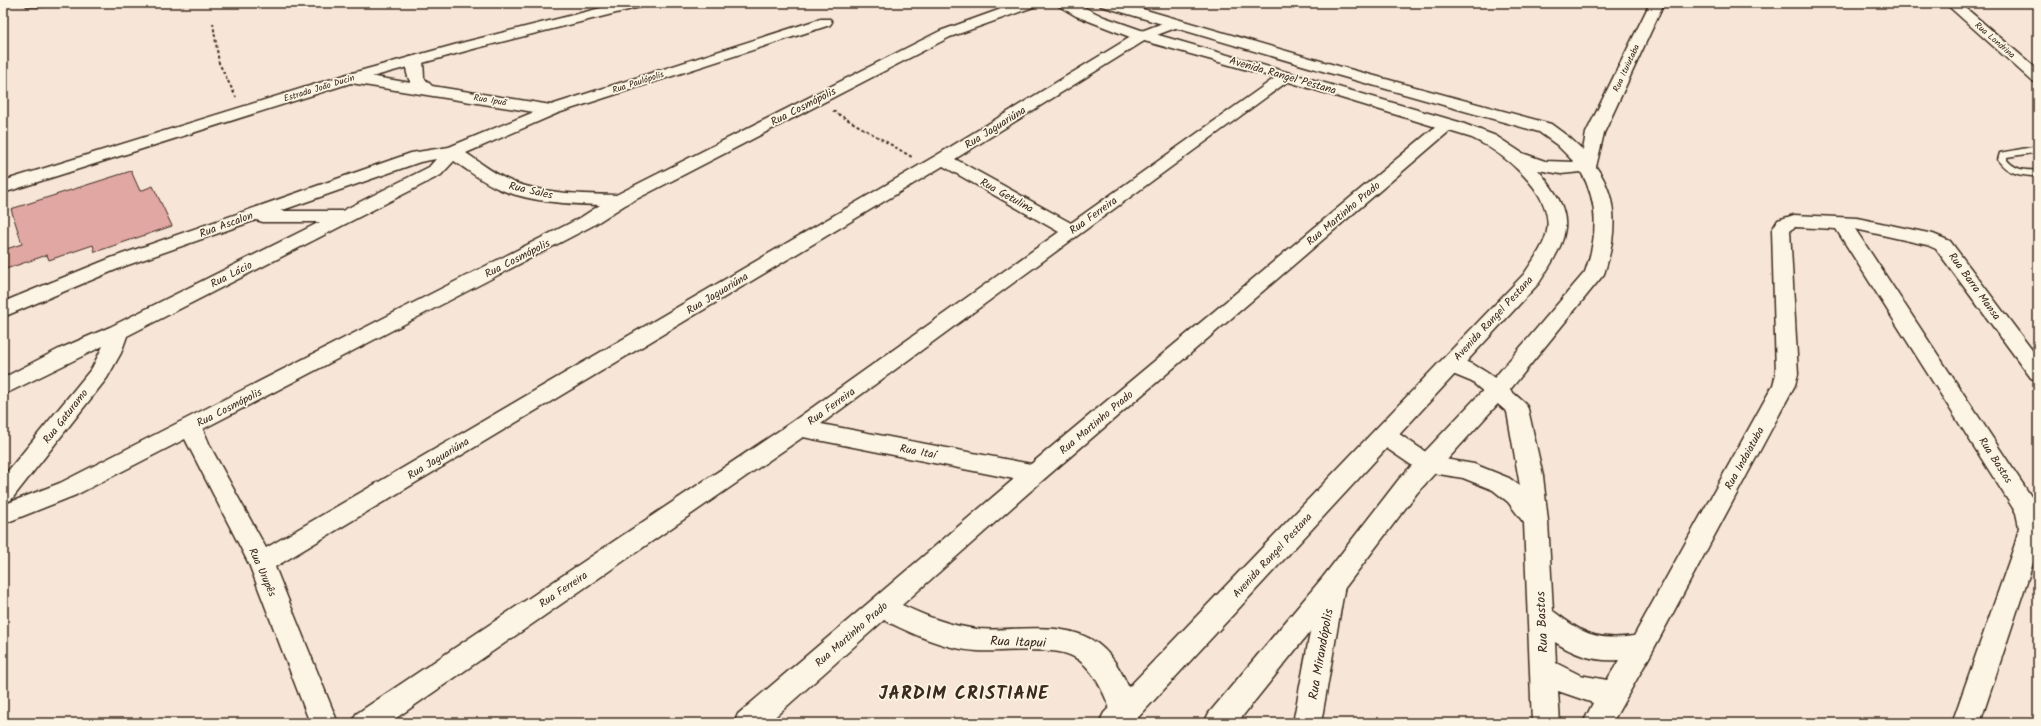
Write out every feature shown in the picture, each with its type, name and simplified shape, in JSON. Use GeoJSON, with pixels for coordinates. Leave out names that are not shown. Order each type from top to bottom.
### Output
{"type":"FeatureCollection","features":[{"type":"Feature","properties":{"kind":"main road","name":"Estrada João Ducin"},"geometry":{"type":"LineString","coordinates":[[3,187],[351,78],[415,60],[639,3]]}},
{"type":"Feature","properties":{"kind":"main road","name":"Avenida Rangel Pestana"},"geometry":{"type":"LineString","coordinates":[[1064,3],[1105,24],[1447,124],[1490,140],[1512,154],[1536,180],[1551,202],[1557,223],[1552,243],[1532,278],[1120,717]]}},
{"type":"Feature","properties":{"kind":"main road","name":"Avenida Rangel Pestana"},"geometry":{"type":"LineString","coordinates":[[1106,3],[1173,24],[1545,128],[1561,138],[1588,166],[1597,184],[1603,207],[1605,237],[1602,257],[1594,274],[1497,390],[1408,486],[1332,585],[1219,723]]}},
{"type":"Feature","properties":{"kind":"main road","name":"Rua Ituiutaba"},"geometry":{"type":"LineString","coordinates":[[1588,166],[1583,132],[1657,3]]}},
{"type":"Feature","properties":{"kind":"main road"},"geometry":{"type":"LineString","coordinates":[[1545,128],[1583,132]]}},
{"type":"Feature","properties":{"kind":"main road"},"geometry":{"type":"LineString","coordinates":[[1512,154],[1537,166],[1550,169],[1571,169],[1588,166]]}},
{"type":"Feature","properties":{"kind":"street"},"geometry":{"type":"LineString","coordinates":[[32,3],[38,3]]}},
{"type":"Feature","properties":{"kind":"street","name":"Rua Cosmópolis"},"geometry":{"type":"LineString","coordinates":[[3,515],[68,489],[586,222],[619,201],[945,34],[1031,3]]}},
{"type":"Feature","properties":{"kind":"street","name":"Rua Londrina"},"geometry":{"type":"LineString","coordinates":[[1952,3],[2038,78]]}},
{"type":"Feature","properties":{"kind":"street","name":"Rua Paulópolis"},"geometry":{"type":"LineString","coordinates":[[453,152],[552,110],[825,22]]}},
{"type":"Feature","properties":{"kind":"street","name":"Rua Jaguariúna"},"geometry":{"type":"LineString","coordinates":[[261,563],[936,163],[1144,35],[1173,24]]}},
{"type":"Feature","properties":{"kind":"street"},"geometry":{"type":"LineString","coordinates":[[415,60],[414,76],[416,82],[428,91]]}},
{"type":"Feature","properties":{"kind":"street","name":"Rua Ferreira"},"geometry":{"type":"LineString","coordinates":[[366,723],[800,428],[1287,76]]}},
{"type":"Feature","properties":{"kind":"street","name":"Rua Ipuã"},"geometry":{"type":"LineString","coordinates":[[351,78],[552,110]]}},
{"type":"Feature","properties":{"kind":"street","name":"Rua Martinho Prado"},"geometry":{"type":"LineString","coordinates":[[748,723],[1035,474],[1447,124]]}},
{"type":"Feature","properties":{"kind":"street","name":"Rua Sales"},"geometry":{"type":"LineString","coordinates":[[453,152],[495,180],[514,188],[541,194],[619,201]]}},
{"type":"Feature","properties":{"kind":"street","name":"Rua Ascalon"},"geometry":{"type":"LineString","coordinates":[[3,310],[118,262],[417,156],[453,152]]}},
{"type":"Feature","properties":{"kind":"street","name":"Rua Lácio"},"geometry":{"type":"LineString","coordinates":[[3,387],[66,354],[117,332],[435,171],[453,152]]}},
{"type":"Feature","properties":{"kind":"street","name":"Rua Getulina"},"geometry":{"type":"LineString","coordinates":[[936,163],[1071,231]]}},
{"type":"Feature","properties":{"kind":"street"},"geometry":{"type":"LineString","coordinates":[[264,257],[287,238],[298,226],[301,217],[325,189]]}},
{"type":"Feature","properties":{"kind":"street"},"geometry":{"type":"LineString","coordinates":[[239,220],[275,216],[346,216]]}},
{"type":"Feature","properties":{"kind":"street","name":"Rua Indaiatuba"},"geometry":{"type":"LineString","coordinates":[[1596,723],[1642,646],[1784,385],[1787,374],[1782,230],[1784,224],[1794,221],[1842,223]]}},
{"type":"Feature","properties":{"kind":"street","name":"Rua Bastos"},"geometry":{"type":"LineString","coordinates":[[1842,223],[2028,511],[2031,527],[2032,547],[1966,723]]}},
{"type":"Feature","properties":{"kind":"street","name":"Rua Barra Mansa"},"geometry":{"type":"LineString","coordinates":[[1842,223],[1857,224],[1933,240],[1943,244],[2038,373]]}},
{"type":"Feature","properties":{"kind":"street","name":"Rua Gaturamo"},"geometry":{"type":"LineString","coordinates":[[3,494],[100,373],[115,344],[117,332]]}},
{"type":"Feature","properties":{"kind":"street","name":"Rua Bastos"},"geometry":{"type":"LineString","coordinates":[[1450,365],[1480,377],[1497,390],[1517,409],[1531,476],[1536,522],[1546,723]]}},
{"type":"Feature","properties":{"kind":"street","name":"Rua Urupês"},"geometry":{"type":"LineString","coordinates":[[191,426],[200,448],[261,563],[324,723]]}},
{"type":"Feature","properties":{"kind":"street","name":"Rua Itaí"},"geometry":{"type":"LineString","coordinates":[[800,428],[1035,474]]}},
{"type":"Feature","properties":{"kind":"street"},"geometry":{"type":"LineString","coordinates":[[1384,435],[1428,465],[1466,470],[1501,484],[1516,496],[1536,522]]}},
{"type":"Feature","properties":{"kind":"street","name":"Rua Mirandópolis"},"geometry":{"type":"LineString","coordinates":[[1307,723],[1332,585]]}},
{"type":"Feature","properties":{"kind":"street","name":"Rua Itapui"},"geometry":{"type":"LineString","coordinates":[[882,607],[918,625],[943,633],[976,640],[1062,642],[1083,648],[1095,658],[1115,687],[1120,717]]}},
{"type":"Feature","properties":{"kind":"street"},"geometry":{"type":"LineString","coordinates":[[1541,617],[1568,637],[1588,648],[1614,651],[1642,646]]}},
{"type":"Feature","properties":{"kind":"street"},"geometry":{"type":"LineString","coordinates":[[1543,668],[1560,680],[1578,688],[1598,693],[1613,693]]}},
{"type":"Feature","properties":{"kind":"lane"},"geometry":{"type":"LineString","coordinates":[[2038,149],[2003,155],[2002,160],[2006,166],[2015,171],[2028,174],[2038,173]]}},
{"type":"Feature","properties":{"kind":"path"},"geometry":{"type":"LineString","coordinates":[[213,23],[219,63],[243,112]]}},
{"type":"Feature","properties":{"kind":"path"},"geometry":{"type":"LineString","coordinates":[[816,100],[936,163]]}},
{"type":"Feature","properties":{"kind":"building"},"geometry":{"type":"Polygon","coordinates":[[[131,171],[140,191],[153,186],[172,226],[95,252],[93,245],[49,260],[47,255],[3,270],[3,250],[22,244],[11,209],[131,171]]]}},
{"type":"Feature","properties":{"kind":"district","name":"JARDIM CRISTIANE"},"geometry":{"type":"Point","coordinates":[964,693]}}]}
